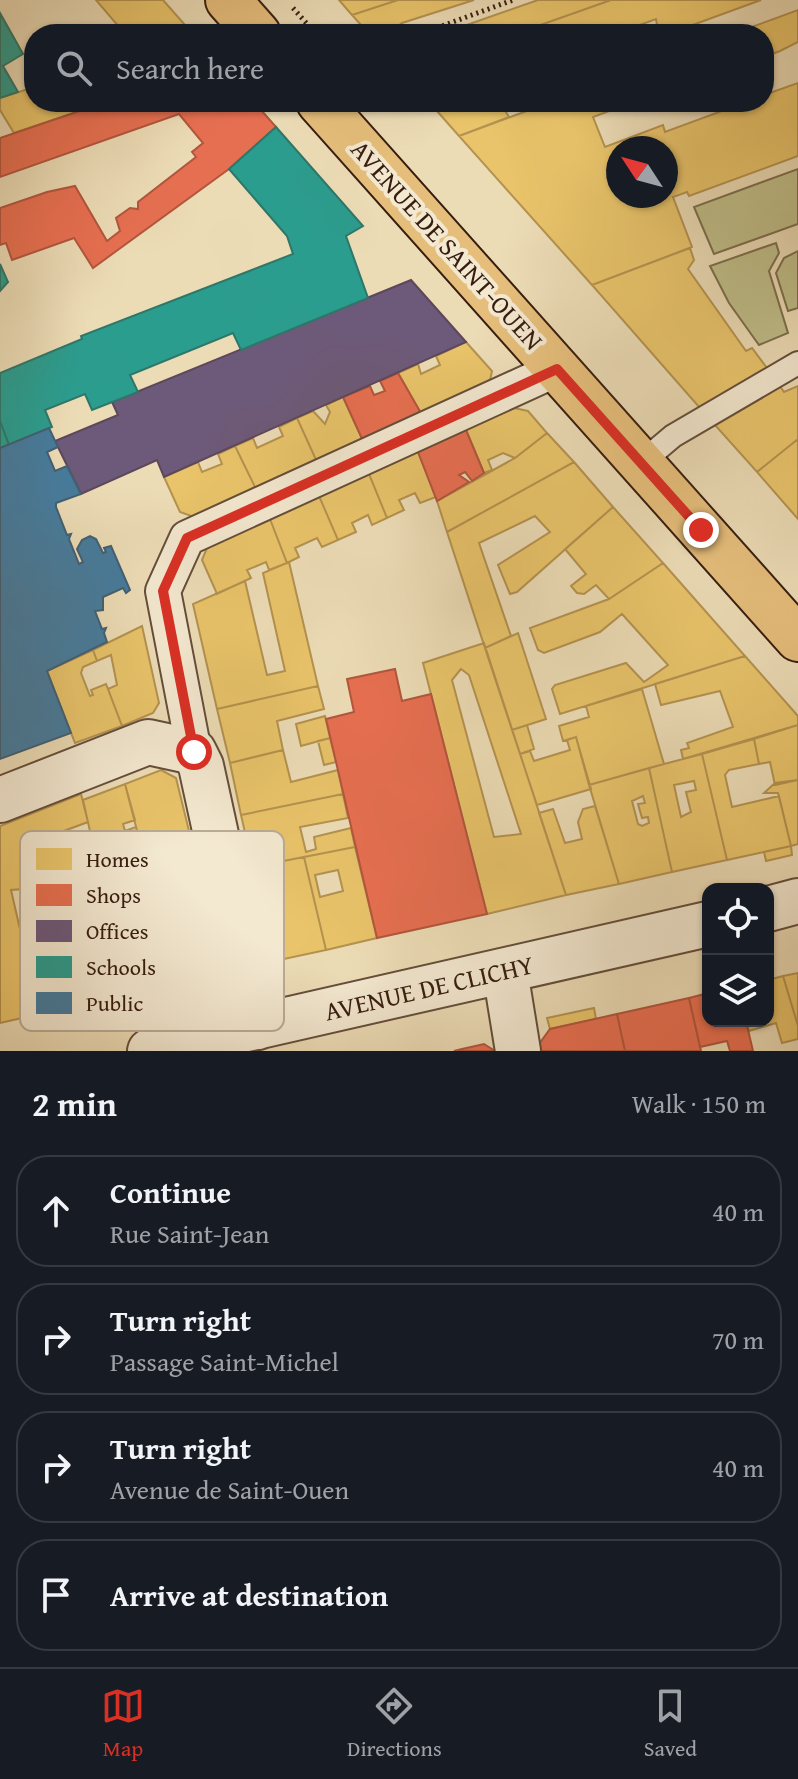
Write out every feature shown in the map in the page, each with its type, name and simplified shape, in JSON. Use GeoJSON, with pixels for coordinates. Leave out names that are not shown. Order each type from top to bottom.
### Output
{"type":"FeatureCollection","features":[{"type":"Feature","properties":{"kind":"main road"},"geometry":{"type":"LineString","coordinates":[[228,0],[249,24]]}},
{"type":"Feature","properties":{"kind":"main road","name":"AVENUE DE SAINT-OUEN"},"geometry":{"type":"LineString","coordinates":[[328,112],[641,463],[791,617]]}},
{"type":"Feature","properties":{"kind":"street"},"geometry":{"type":"LineString","coordinates":[[215,831],[201,766],[194,752],[163,591],[187,538],[557,369]]}},
{"type":"Feature","properties":{"kind":"street"},"geometry":{"type":"LineString","coordinates":[[0,800],[148,742],[194,752]]}},
{"type":"Feature","properties":{"kind":"street"},"geometry":{"type":"LineString","coordinates":[[774,907],[798,901]]}},
{"type":"Feature","properties":{"kind":"street","name":"AVENUE DE CLICHY"},"geometry":{"type":"LineString","coordinates":[[284,1021],[702,925]]}},
{"type":"Feature","properties":{"kind":"street"},"geometry":{"type":"LineString","coordinates":[[505,971],[518,1051]]}},
{"type":"Feature","properties":{"kind":"street","name":"AVENUE DE CLICHY"},"geometry":{"type":"LineString","coordinates":[[150,1051],[240,1031]]}},
{"type":"Feature","properties":{"kind":"lane"},"geometry":{"type":"LineString","coordinates":[[641,463],[673,436],[798,363]]}},
{"type":"Feature","properties":{"kind":"path"},"geometry":{"type":"LineString","coordinates":[[286,0],[307,24]]}},
{"type":"Feature","properties":{"kind":"path"},"geometry":{"type":"LineString","coordinates":[[447,24],[513,0]]}},
{"type":"Feature","properties":{"kind":"shaded area"},"geometry":{"type":"Polygon","coordinates":[[[798,169],[798,224],[714,254],[694,207],[798,169]]]}},
{"type":"Feature","properties":{"kind":"shaded area"},"geometry":{"type":"Polygon","coordinates":[[[776,243],[779,253],[769,271],[788,333],[759,345],[729,303],[710,266],[776,243]]]}},
{"type":"Feature","properties":{"kind":"shaded area"},"geometry":{"type":"Polygon","coordinates":[[[798,251],[798,308],[788,311],[776,273],[784,258],[798,251]]]}},
{"type":"Feature","properties":{"kind":"building: Homes"},"geometry":{"type":"Polygon","coordinates":[[[96,0],[163,0],[184,24],[116,24],[96,0]]]}},
{"type":"Feature","properties":{"kind":"building: Homes"},"geometry":{"type":"Polygon","coordinates":[[[339,0],[398,0],[352,15],[339,0]]]}},
{"type":"Feature","properties":{"kind":"building: Homes"},"geometry":{"type":"Polygon","coordinates":[[[398,0],[474,0],[401,24],[360,24],[352,15],[398,0]]]}},
{"type":"Feature","properties":{"kind":"building: Homes"},"geometry":{"type":"Polygon","coordinates":[[[538,0],[611,0],[543,24],[470,24],[538,0]]]}},
{"type":"Feature","properties":{"kind":"building: Homes"},"geometry":{"type":"Polygon","coordinates":[[[611,0],[761,0],[695,24],[657,24],[656,19],[642,24],[543,24],[611,0]]]}},
{"type":"Feature","properties":{"kind":"building: Homes"},"geometry":{"type":"Polygon","coordinates":[[[798,10],[798,42],[774,53],[774,24],[760,24],[798,10]]]}},
{"type":"Feature","properties":{"kind":"building: Homes"},"geometry":{"type":"Polygon","coordinates":[[[798,83],[798,156],[689,196],[687,192],[678,195],[678,136],[634,136],[663,125],[665,132],[719,112],[774,112],[774,91],[798,83]]]}},
{"type":"Feature","properties":{"kind":"building: Homes"},"geometry":{"type":"Polygon","coordinates":[[[24,90],[24,112],[76,112],[14,133],[0,110],[0,98],[24,90]]]}},
{"type":"Feature","properties":{"kind":"building: Homes"},"geometry":{"type":"Polygon","coordinates":[[[438,112],[506,112],[509,117],[459,136],[438,112]]]}},
{"type":"Feature","properties":{"kind":"building: Homes"},"geometry":{"type":"Polygon","coordinates":[[[524,112],[606,112],[593,117],[605,147],[606,208],[677,208],[692,247],[592,285],[459,136],[524,112]]]}},
{"type":"Feature","properties":{"kind":"building: Homes"},"geometry":{"type":"Polygon","coordinates":[[[690,248],[694,260],[688,269],[746,351],[752,348],[770,372],[706,415],[592,285],[690,248]]]}},
{"type":"Feature","properties":{"kind":"building: Homes"},"geometry":{"type":"Polygon","coordinates":[[[466,342],[492,371],[489,385],[422,415],[398,373],[418,364],[421,374],[440,365],[436,356],[466,342]]]}},
{"type":"Feature","properties":{"kind":"building: Homes"},"geometry":{"type":"Polygon","coordinates":[[[770,372],[784,392],[798,386],[798,439],[757,472],[706,415],[770,372]]]}},
{"type":"Feature","properties":{"kind":"building: Homes"},"geometry":{"type":"Polygon","coordinates":[[[343,397],[363,441],[317,462],[297,418],[313,411],[325,424],[330,412],[326,405],[343,397]]]}},
{"type":"Feature","properties":{"kind":"building: Homes"},"geometry":{"type":"Polygon","coordinates":[[[514,408],[528,411],[547,433],[515,458],[503,453],[488,460],[492,470],[484,473],[466,430],[514,408]]]}},
{"type":"Feature","properties":{"kind":"building: Homes"},"geometry":{"type":"Polygon","coordinates":[[[297,418],[317,462],[256,489],[235,446],[253,438],[257,448],[283,436],[279,427],[297,418]]]}},
{"type":"Feature","properties":{"kind":"building: Homes"},"geometry":{"type":"Polygon","coordinates":[[[547,433],[574,462],[447,532],[437,501],[515,458],[547,433]]]}},
{"type":"Feature","properties":{"kind":"building: Homes"},"geometry":{"type":"Polygon","coordinates":[[[798,439],[798,519],[757,472],[798,439]]]}},
{"type":"Feature","properties":{"kind":"building: Homes"},"geometry":{"type":"Polygon","coordinates":[[[235,446],[256,489],[194,517],[180,512],[164,477],[198,462],[202,472],[222,464],[218,454],[235,446]]]}},
{"type":"Feature","properties":{"kind":"building: Homes"},"geometry":{"type":"Polygon","coordinates":[[[418,452],[436,497],[420,503],[415,493],[399,500],[404,510],[387,518],[369,474],[418,452]]]}},
{"type":"Feature","properties":{"kind":"building: Homes"},"geometry":{"type":"Polygon","coordinates":[[[574,462],[613,507],[517,592],[510,594],[498,565],[550,532],[535,516],[479,543],[511,636],[485,648],[447,532],[574,462]]]}},
{"type":"Feature","properties":{"kind":"building: Homes"},"geometry":{"type":"Polygon","coordinates":[[[369,474],[387,518],[372,525],[368,515],[352,523],[356,532],[338,540],[319,496],[369,474]]]}},
{"type":"Feature","properties":{"kind":"building: Homes"},"geometry":{"type":"Polygon","coordinates":[[[319,496],[338,540],[322,547],[317,538],[295,548],[299,557],[287,563],[270,519],[319,496]]]}},
{"type":"Feature","properties":{"kind":"building: Homes"},"geometry":{"type":"Polygon","coordinates":[[[613,507],[663,563],[609,599],[596,585],[584,594],[577,593],[571,586],[586,574],[565,549],[613,507]]]}},
{"type":"Feature","properties":{"kind":"building: Homes"},"geometry":{"type":"Polygon","coordinates":[[[270,519],[287,563],[269,570],[266,562],[247,570],[251,578],[217,594],[202,560],[207,548],[270,519]]]}},
{"type":"Feature","properties":{"kind":"building: Homes"},"geometry":{"type":"Polygon","coordinates":[[[289,562],[318,686],[217,709],[193,604],[245,581],[267,675],[285,671],[263,573],[289,562]]]}},
{"type":"Feature","properties":{"kind":"building: Homes"},"geometry":{"type":"Polygon","coordinates":[[[663,563],[745,656],[560,714],[552,689],[555,685],[626,663],[644,682],[668,665],[622,614],[600,632],[544,653],[538,650],[530,628],[609,599],[663,563]]]}},
{"type":"Feature","properties":{"kind":"building: Homes"},"geometry":{"type":"Polygon","coordinates":[[[142,626],[159,703],[153,713],[122,726],[108,689],[117,685],[111,655],[97,661],[93,650],[142,626]]]}},
{"type":"Feature","properties":{"kind":"building: Homes"},"geometry":{"type":"Polygon","coordinates":[[[518,633],[546,719],[512,730],[485,648],[518,633]]]}},
{"type":"Feature","properties":{"kind":"building: Homes"},"geometry":{"type":"Polygon","coordinates":[[[484,643],[566,895],[487,914],[423,663],[484,643]],[[461,669],[452,680],[494,837],[521,834],[469,675],[461,669]]]}},
{"type":"Feature","properties":{"kind":"building: Homes"},"geometry":{"type":"Polygon","coordinates":[[[93,650],[97,661],[83,667],[81,673],[90,696],[93,695],[91,690],[106,684],[122,726],[75,743],[47,671],[93,650]]]}},
{"type":"Feature","properties":{"kind":"building: Homes"},"geometry":{"type":"Polygon","coordinates":[[[745,656],[798,716],[798,725],[683,759],[681,750],[689,748],[687,743],[733,727],[720,691],[661,705],[655,684],[745,656]]]}},
{"type":"Feature","properties":{"kind":"building: Homes"},"geometry":{"type":"Polygon","coordinates":[[[318,686],[324,709],[277,721],[283,750],[230,763],[217,709],[318,686]]]}},
{"type":"Feature","properties":{"kind":"building: Homes"},"geometry":{"type":"Polygon","coordinates":[[[642,689],[664,764],[589,785],[576,737],[563,741],[559,726],[589,717],[586,706],[642,689]]]}},
{"type":"Feature","properties":{"kind":"building: Homes"},"geometry":{"type":"Polygon","coordinates":[[[325,716],[330,738],[301,746],[296,724],[325,716]]]}},
{"type":"Feature","properties":{"kind":"building: Homes"},"geometry":{"type":"Polygon","coordinates":[[[527,725],[534,749],[520,754],[512,730],[527,725]]]}},
{"type":"Feature","properties":{"kind":"building: Homes"},"geometry":{"type":"Polygon","coordinates":[[[798,725],[798,780],[775,785],[770,762],[759,764],[754,739],[798,725]]]}},
{"type":"Feature","properties":{"kind":"building: Homes"},"geometry":{"type":"Polygon","coordinates":[[[576,737],[591,789],[537,805],[520,754],[530,751],[534,761],[570,750],[567,740],[576,737]]]}},
{"type":"Feature","properties":{"kind":"building: Homes"},"geometry":{"type":"Polygon","coordinates":[[[330,738],[336,762],[324,765],[318,741],[330,738]]]}},
{"type":"Feature","properties":{"kind":"building: Homes"},"geometry":{"type":"Polygon","coordinates":[[[754,739],[759,764],[729,770],[725,775],[732,807],[779,796],[791,846],[727,860],[702,754],[754,739]]]}},
{"type":"Feature","properties":{"kind":"building: Homes"},"geometry":{"type":"Polygon","coordinates":[[[283,750],[291,782],[338,770],[343,794],[241,815],[230,763],[283,750]]]}},
{"type":"Feature","properties":{"kind":"building: Homes"},"geometry":{"type":"Polygon","coordinates":[[[702,754],[727,860],[672,872],[649,768],[702,754]],[[694,781],[674,785],[681,817],[691,812],[686,792],[696,790],[694,781]]]}},
{"type":"Feature","properties":{"kind":"building: Homes"},"geometry":{"type":"Polygon","coordinates":[[[649,768],[672,872],[619,884],[589,785],[649,768]],[[643,796],[632,801],[638,824],[642,826],[649,823],[648,817],[642,818],[638,804],[645,803],[643,796]]]}},
{"type":"Feature","properties":{"kind":"building: Homes"},"geometry":{"type":"Polygon","coordinates":[[[161,770],[176,778],[189,831],[137,831],[125,784],[161,770]]]}},
{"type":"Feature","properties":{"kind":"building: Homes"},"geometry":{"type":"Polygon","coordinates":[[[798,780],[798,844],[791,846],[778,793],[764,793],[775,783],[798,780]]]}},
{"type":"Feature","properties":{"kind":"building: Homes"},"geometry":{"type":"Polygon","coordinates":[[[125,784],[135,820],[123,824],[125,831],[90,831],[83,800],[125,784]]]}},
{"type":"Feature","properties":{"kind":"building: Homes"},"geometry":{"type":"Polygon","coordinates":[[[81,794],[88,822],[64,831],[20,831],[20,889],[11,890],[20,929],[20,1018],[0,1023],[0,826],[81,794]]]}},
{"type":"Feature","properties":{"kind":"building: Homes"},"geometry":{"type":"Polygon","coordinates":[[[343,794],[348,818],[300,827],[306,852],[316,849],[314,837],[351,828],[355,847],[284,861],[284,831],[245,831],[241,815],[343,794]]]}},
{"type":"Feature","properties":{"kind":"building: Homes"},"geometry":{"type":"Polygon","coordinates":[[[595,806],[619,884],[566,895],[539,813],[553,809],[565,843],[582,839],[578,822],[583,809],[595,806]]]}},
{"type":"Feature","properties":{"kind":"building: Homes"},"geometry":{"type":"Polygon","coordinates":[[[791,846],[792,855],[766,861],[764,852],[791,846]]]}},
{"type":"Feature","properties":{"kind":"building: Homes"},"geometry":{"type":"Polygon","coordinates":[[[355,847],[377,938],[326,950],[304,857],[355,847]],[[338,870],[315,875],[320,897],[343,891],[338,870]]]}},
{"type":"Feature","properties":{"kind":"building: Homes"},"geometry":{"type":"Polygon","coordinates":[[[304,857],[326,950],[284,959],[284,861],[304,857]]]}},
{"type":"Feature","properties":{"kind":"building: Homes"},"geometry":{"type":"Polygon","coordinates":[[[798,973],[798,1026],[783,976],[798,973]]]}},
{"type":"Feature","properties":{"kind":"building: Homes"},"geometry":{"type":"Polygon","coordinates":[[[783,976],[798,1026],[798,1039],[782,1043],[774,1024],[774,978],[783,976]]]}},
{"type":"Feature","properties":{"kind":"building: Homes"},"geometry":{"type":"Polygon","coordinates":[[[594,1008],[596,1019],[550,1029],[547,1018],[594,1008]]]}},
{"type":"Feature","properties":{"kind":"building: Shops"},"geometry":{"type":"Polygon","coordinates":[[[77,112],[263,112],[276,127],[229,169],[93,268],[74,238],[12,260],[6,243],[0,245],[0,208],[75,186],[107,241],[120,231],[116,218],[130,208],[138,209],[138,202],[196,157],[192,152],[203,143],[179,114],[0,177],[0,138],[77,112]]]}},
{"type":"Feature","properties":{"kind":"building: Shops"},"geometry":{"type":"Polygon","coordinates":[[[398,373],[422,415],[363,441],[343,397],[370,386],[374,395],[385,391],[380,381],[398,373]]]}},
{"type":"Feature","properties":{"kind":"building: Shops"},"geometry":{"type":"Polygon","coordinates":[[[466,430],[484,473],[472,481],[465,472],[459,475],[469,482],[437,501],[418,452],[466,430]]]}},
{"type":"Feature","properties":{"kind":"building: Shops"},"geometry":{"type":"Polygon","coordinates":[[[395,669],[402,701],[431,694],[487,914],[377,938],[326,719],[354,712],[347,679],[395,669]]]}},
{"type":"Feature","properties":{"kind":"building: Shops"},"geometry":{"type":"Polygon","coordinates":[[[702,995],[702,1027],[747,1027],[753,1051],[730,1051],[727,1041],[700,1047],[689,998],[702,995]]]}},
{"type":"Feature","properties":{"kind":"building: Shops"},"geometry":{"type":"Polygon","coordinates":[[[689,998],[701,1051],[625,1051],[617,1014],[689,998]]]}},
{"type":"Feature","properties":{"kind":"building: Shops"},"geometry":{"type":"Polygon","coordinates":[[[617,1014],[625,1051],[540,1051],[539,1044],[550,1029],[617,1014]]]}},
{"type":"Feature","properties":{"kind":"building: Shops"},"geometry":{"type":"Polygon","coordinates":[[[484,1044],[495,1051],[454,1051],[462,1049],[484,1044]]]}},
{"type":"Feature","properties":{"kind":"building: Offices"},"geometry":{"type":"Polygon","coordinates":[[[411,280],[466,342],[164,477],[157,460],[81,494],[55,441],[118,415],[112,402],[411,280]]]}},
{"type":"Feature","properties":{"kind":"building: Schools"},"geometry":{"type":"Polygon","coordinates":[[[0,13],[23,54],[3,66],[18,92],[0,98],[0,13]]]}},
{"type":"Feature","properties":{"kind":"building: Schools"},"geometry":{"type":"Polygon","coordinates":[[[276,127],[363,226],[346,236],[368,298],[241,350],[233,333],[130,375],[138,392],[92,410],[85,394],[45,410],[52,427],[9,445],[0,421],[0,373],[82,339],[81,336],[293,254],[287,236],[229,169],[276,127]]]}},
{"type":"Feature","properties":{"kind":"building: Schools"},"geometry":{"type":"Polygon","coordinates":[[[0,264],[8,282],[0,291],[0,264]]]}},
{"type":"Feature","properties":{"kind":"building: Schools"},"geometry":{"type":"Polygon","coordinates":[[[0,421],[9,445],[0,448],[0,421]]]}},
{"type":"Feature","properties":{"kind":"building: Public"},"geometry":{"type":"Polygon","coordinates":[[[49,428],[58,447],[47,452],[55,471],[67,466],[81,494],[56,503],[67,535],[71,534],[69,539],[79,564],[83,562],[77,549],[82,540],[90,536],[96,539],[103,553],[106,552],[104,548],[111,546],[130,590],[126,593],[123,588],[103,597],[103,610],[95,611],[102,629],[106,628],[107,642],[47,671],[71,733],[0,759],[0,448],[49,428]]]}},
{"type":"Feature","properties":{"kind":"route"},"geometry":{"type":"LineString","coordinates":[[194,752],[163,591],[187,538],[557,369],[701,530]]}}]}
